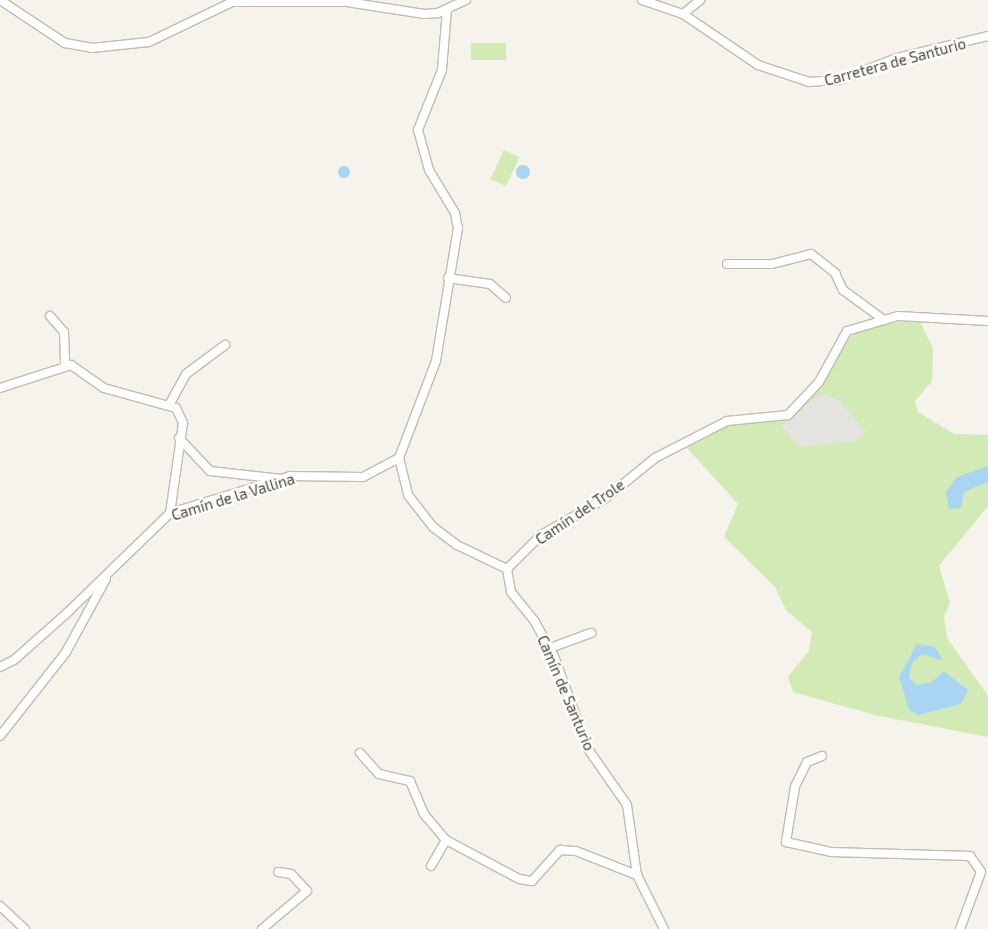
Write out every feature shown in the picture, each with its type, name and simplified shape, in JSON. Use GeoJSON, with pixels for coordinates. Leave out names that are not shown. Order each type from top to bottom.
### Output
{"type":"FeatureCollection","features":[{"type":"Feature","properties":{"kind":"street"},"geometry":{"type":"LineString","coordinates":[[0,0],[65,43],[92,48],[149,42],[232,2],[339,1],[424,14],[447,9],[466,0]]}},
{"type":"Feature","properties":{"kind":"street","name":"Carretera de Santurio"},"geometry":{"type":"LineString","coordinates":[[642,0],[683,14],[758,65],[822,83],[988,36]]}},
{"type":"Feature","properties":{"kind":"street"},"geometry":{"type":"LineString","coordinates":[[683,14],[700,0]]}},
{"type":"Feature","properties":{"kind":"street"},"geometry":{"type":"LineString","coordinates":[[447,9],[442,70],[418,130],[430,170],[458,222],[436,361],[399,458],[408,495],[424,518],[457,545],[507,569]]}},
{"type":"Feature","properties":{"kind":"street"},"geometry":{"type":"LineString","coordinates":[[727,264],[772,264],[811,254],[836,273],[842,290],[884,320]]}},
{"type":"Feature","properties":{"kind":"street"},"geometry":{"type":"LineString","coordinates":[[448,278],[490,284],[506,298]]}},
{"type":"Feature","properties":{"kind":"street"},"geometry":{"type":"LineString","coordinates":[[50,316],[64,332],[65,364]]}},
{"type":"Feature","properties":{"kind":"street","name":"Camín del Trole"},"geometry":{"type":"LineString","coordinates":[[507,569],[541,535],[606,498],[655,458],[727,421],[788,415],[819,382],[843,335],[884,320],[916,316],[988,321]]}},
{"type":"Feature","properties":{"kind":"street"},"geometry":{"type":"LineString","coordinates":[[169,405],[186,374],[225,345]]}},
{"type":"Feature","properties":{"kind":"street"},"geometry":{"type":"LineString","coordinates":[[0,388],[65,364],[82,369],[114,392],[169,405],[182,419],[170,513]]}},
{"type":"Feature","properties":{"kind":"street"},"geometry":{"type":"LineString","coordinates":[[179,438],[210,471],[282,479]]}},
{"type":"Feature","properties":{"kind":"street","name":"Camín de la Vallina"},"geometry":{"type":"LineString","coordinates":[[0,667],[14,660],[109,573],[170,513],[282,479],[362,477],[399,458]]}},
{"type":"Feature","properties":{"kind":"street","name":"Camín de Santurio"},"geometry":{"type":"LineString","coordinates":[[507,569],[510,592],[550,648],[580,734],[626,805],[637,875],[664,929]]}},
{"type":"Feature","properties":{"kind":"street"},"geometry":{"type":"LineString","coordinates":[[0,736],[66,652],[109,573]]}},
{"type":"Feature","properties":{"kind":"street"},"geometry":{"type":"LineString","coordinates":[[550,648],[591,633]]}},
{"type":"Feature","properties":{"kind":"street"},"geometry":{"type":"LineString","coordinates":[[360,753],[379,774],[410,781],[424,814],[446,840],[523,881],[534,878],[549,857],[560,850],[576,851],[637,875]]}},
{"type":"Feature","properties":{"kind":"street"},"geometry":{"type":"LineString","coordinates":[[822,756],[807,762],[795,787],[784,836],[790,845],[873,855],[958,853],[977,862],[981,875],[960,929]]}},
{"type":"Feature","properties":{"kind":"street"},"geometry":{"type":"LineString","coordinates":[[431,866],[446,840]]}},
{"type":"Feature","properties":{"kind":"street"},"geometry":{"type":"LineString","coordinates":[[262,929],[307,891],[291,874],[278,872]]}},
{"type":"Feature","properties":{"kind":"street"},"geometry":{"type":"LineString","coordinates":[[0,906],[25,929]]}},
{"type":"Feature","properties":{"kind":"green space"},"geometry":{"type":"Polygon","coordinates":[[[471,43],[506,43],[506,60],[471,60],[471,43]]]}},
{"type":"Feature","properties":{"kind":"green space"},"geometry":{"type":"Polygon","coordinates":[[[504,150],[519,157],[506,186],[490,179],[504,150]]]}},
{"type":"Feature","properties":{"kind":"green space"},"geometry":{"type":"Polygon","coordinates":[[[919,320],[933,348],[932,381],[915,401],[918,412],[954,434],[988,435],[988,506],[939,566],[950,603],[944,616],[947,638],[988,696],[988,737],[875,715],[793,692],[788,677],[809,651],[812,632],[786,610],[775,587],[724,537],[738,504],[687,448],[733,423],[788,419],[815,386],[843,340],[871,326],[919,320]]]}},
{"type":"Feature","properties":{"kind":"shaded area"},"geometry":{"type":"Polygon","coordinates":[[[822,393],[839,400],[866,432],[857,441],[799,447],[782,426],[822,393]]]}},
{"type":"Feature","properties":{"kind":"water"},"geometry":{"type":"Polygon","coordinates":[[[523,165],[528,167],[530,172],[528,177],[523,179],[518,177],[516,172],[518,167],[523,165]]]}},
{"type":"Feature","properties":{"kind":"water"},"geometry":{"type":"Polygon","coordinates":[[[344,166],[350,172],[344,178],[338,172],[344,166]]]}},
{"type":"Feature","properties":{"kind":"water"},"geometry":{"type":"Polygon","coordinates":[[[988,466],[988,482],[964,492],[961,508],[949,509],[946,492],[957,477],[988,466]]]}},
{"type":"Feature","properties":{"kind":"water"},"geometry":{"type":"Polygon","coordinates":[[[917,644],[935,647],[943,661],[922,654],[912,663],[909,678],[917,685],[932,682],[944,671],[968,690],[961,704],[918,715],[909,710],[899,677],[917,644]]]}}]}
